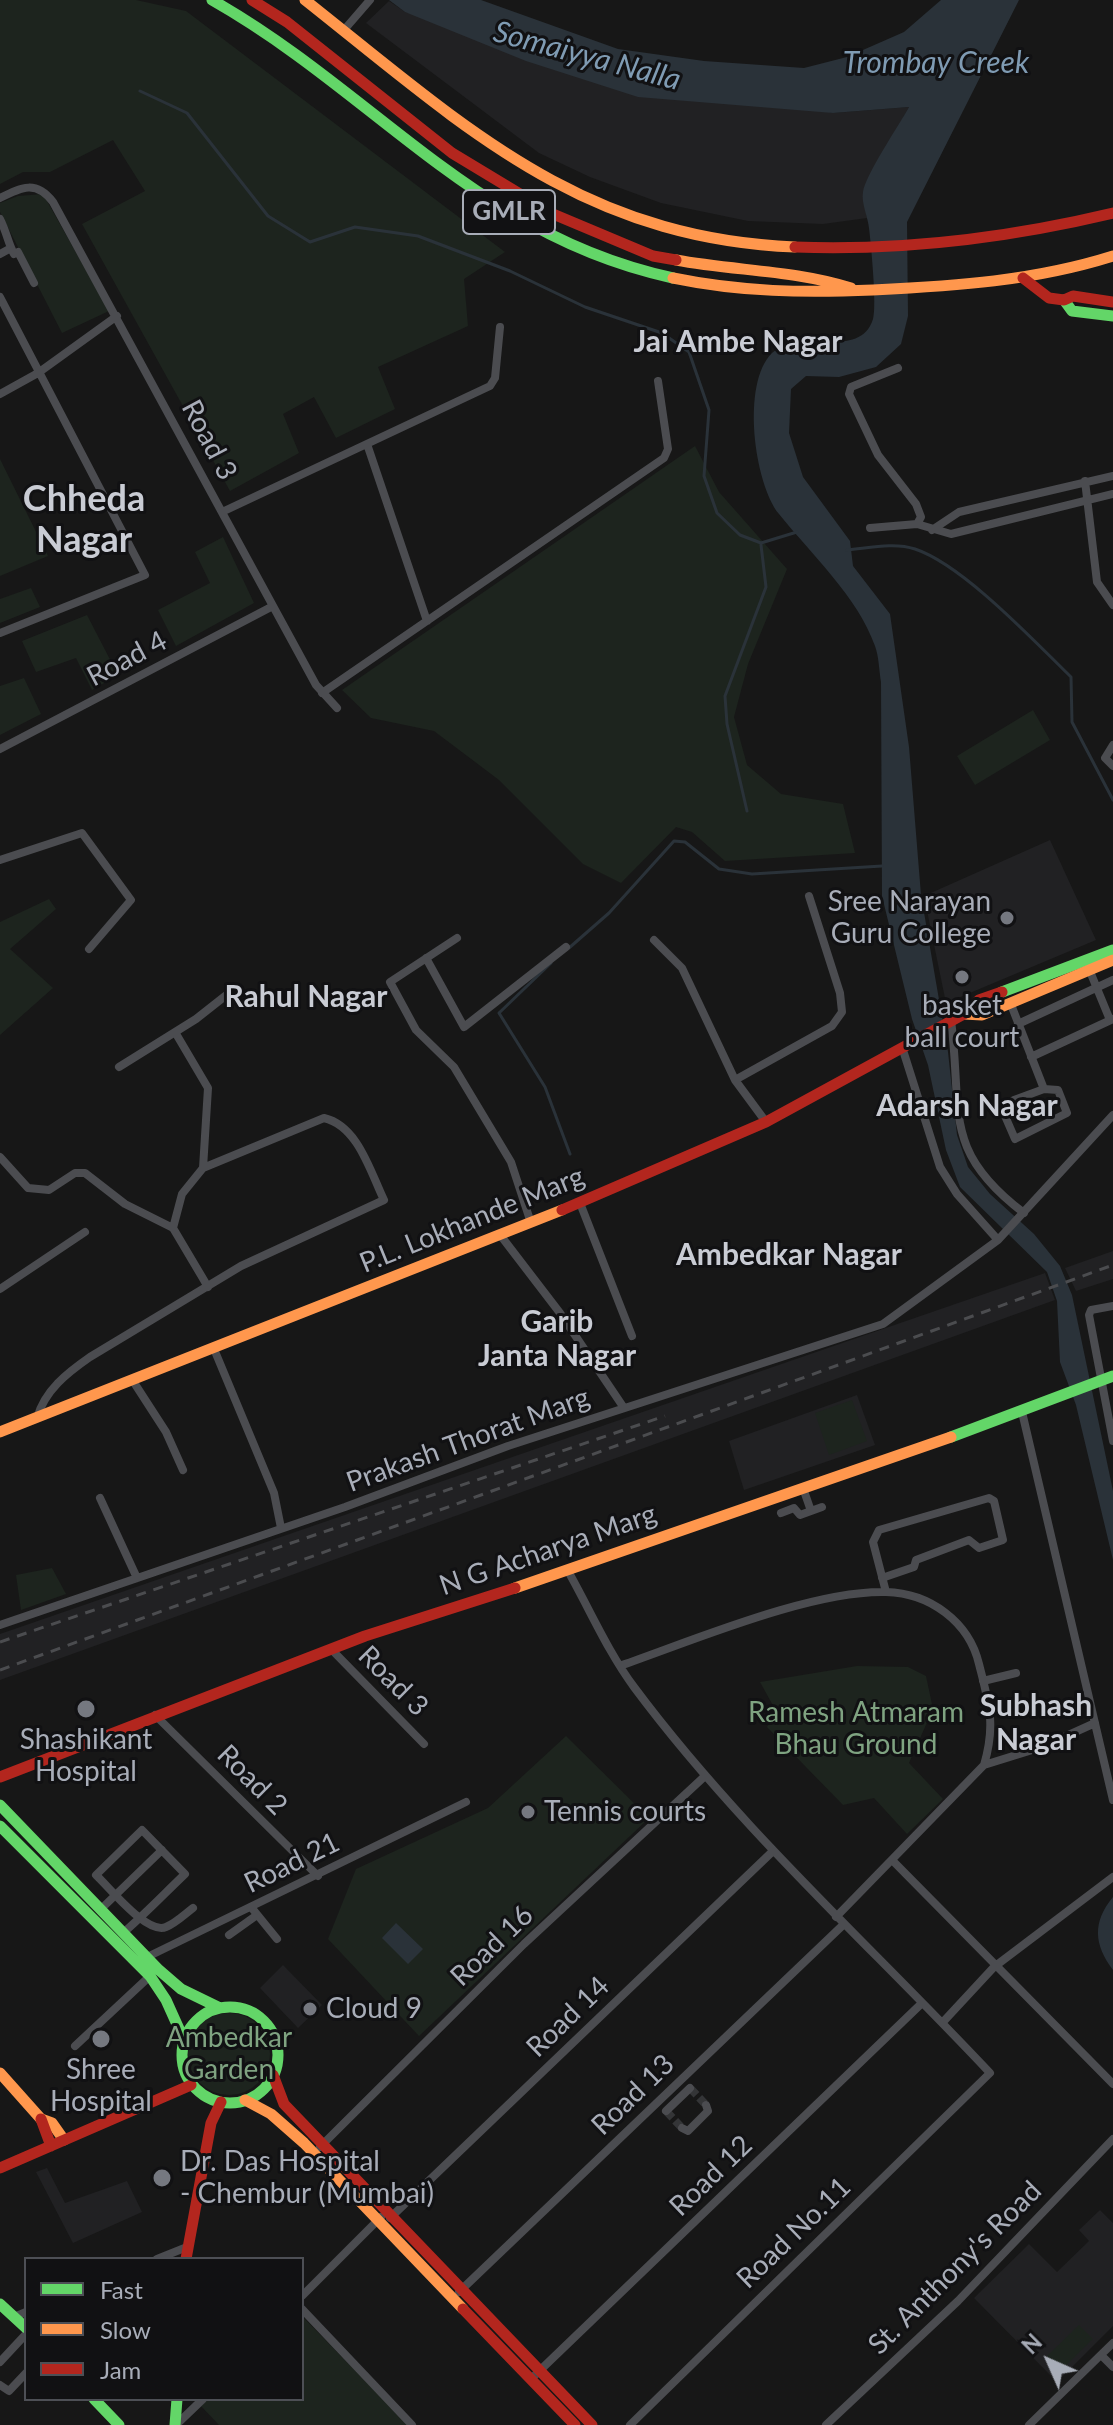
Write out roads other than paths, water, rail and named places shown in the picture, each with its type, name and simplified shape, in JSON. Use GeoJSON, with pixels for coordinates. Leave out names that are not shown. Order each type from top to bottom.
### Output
{"type":"FeatureCollection","features":[{"type":"Feature","properties":{"kind":"main road","name":"GMLR"},"geometry":{"type":"LineString","coordinates":[[212,0],[276,38],[441,169],[510,213],[577,247],[648,274],[701,285],[811,295],[924,290],[1023,278],[1081,268],[1113,256]]}},
{"type":"Feature","properties":{"kind":"main road"},"geometry":{"type":"LineString","coordinates":[[252,0],[486,176],[553,214],[653,256],[691,264],[811,275],[859,291]]}},
{"type":"Feature","properties":{"kind":"main road","name":"GMLR"},"geometry":{"type":"LineString","coordinates":[[305,0],[469,130],[534,170],[597,203],[661,228],[709,238],[772,244],[923,245],[1020,234],[1113,213]]}},
{"type":"Feature","properties":{"kind":"main road"},"geometry":{"type":"LineString","coordinates":[[1023,278],[1049,298],[1064,300],[1073,296],[1113,302]]}},
{"type":"Feature","properties":{"kind":"main road"},"geometry":{"type":"LineString","coordinates":[[1064,300],[1072,311],[1113,316]]}},
{"type":"Feature","properties":{"kind":"main road"},"geometry":{"type":"LineString","coordinates":[[964,1014],[979,1000],[1113,950]]}},
{"type":"Feature","properties":{"kind":"main road"},"geometry":{"type":"LineString","coordinates":[[964,1014],[982,1015],[1113,960]]}},
{"type":"Feature","properties":{"kind":"main road","name":"P.L. Lokhande Marg"},"geometry":{"type":"LineString","coordinates":[[0,1432],[580,1203],[766,1122],[964,1014]]}},
{"type":"Feature","properties":{"kind":"main road","name":"N G Acharya Marg"},"geometry":{"type":"LineString","coordinates":[[0,1777],[331,1649],[568,1571],[1022,1412],[1102,1379]]}},
{"type":"Feature","properties":{"kind":"main road"},"geometry":{"type":"LineString","coordinates":[[0,1805],[123,1933],[166,2000],[184,2040]]}},
{"type":"Feature","properties":{"kind":"main road"},"geometry":{"type":"LineString","coordinates":[[0,1826],[141,1960],[181,1989],[220,2008],[248,2010],[263,2020],[274,2036],[278,2054],[273,2075],[266,2086],[245,2100],[221,2102],[191,2085],[182,2063],[184,2040],[198,2019],[220,2008]]}},
{"type":"Feature","properties":{"kind":"main road"},"geometry":{"type":"LineString","coordinates":[[0,2073],[41,2119],[51,2146]]}},
{"type":"Feature","properties":{"kind":"main road"},"geometry":{"type":"LineString","coordinates":[[273,2075],[284,2104],[380,2223],[457,2294],[535,2375],[592,2425]]}},
{"type":"Feature","properties":{"kind":"main road"},"geometry":{"type":"LineString","coordinates":[[0,2168],[191,2085]]}},
{"type":"Feature","properties":{"kind":"main road"},"geometry":{"type":"LineString","coordinates":[[245,2100],[271,2114],[318,2149],[390,2213],[457,2294]]}},
{"type":"Feature","properties":{"kind":"main road"},"geometry":{"type":"LineString","coordinates":[[186,2253],[211,2123],[221,2102]]}},
{"type":"Feature","properties":{"kind":"main road"},"geometry":{"type":"LineString","coordinates":[[41,2119],[52,2123],[64,2140]]}},
{"type":"Feature","properties":{"kind":"main road"},"geometry":{"type":"LineString","coordinates":[[1,2305],[20,2314]]}},
{"type":"Feature","properties":{"kind":"main road"},"geometry":{"type":"LineString","coordinates":[[535,2375],[575,2425]]}},
{"type":"Feature","properties":{"kind":"main road"},"geometry":{"type":"LineString","coordinates":[[96,2401],[119,2425]]}},
{"type":"Feature","properties":{"kind":"main road"},"geometry":{"type":"LineString","coordinates":[[175,2425],[177,2401]]}},
{"type":"Feature","properties":{"kind":"street"},"geometry":{"type":"LineString","coordinates":[[344,30],[370,0]]}},
{"type":"Feature","properties":{"kind":"street","name":"Road 3"},"geometry":{"type":"LineString","coordinates":[[0,198],[24,186],[45,191],[117,316],[322,693],[337,708]]}},
{"type":"Feature","properties":{"kind":"street"},"geometry":{"type":"LineString","coordinates":[[0,219],[12,242],[14,254],[18,252],[34,283]]}},
{"type":"Feature","properties":{"kind":"street"},"geometry":{"type":"LineString","coordinates":[[0,254],[11,248]]}},
{"type":"Feature","properties":{"kind":"street"},"geometry":{"type":"LineString","coordinates":[[0,297],[145,575],[0,633]]}},
{"type":"Feature","properties":{"kind":"street"},"geometry":{"type":"LineString","coordinates":[[0,394],[38,373],[117,316]]}},
{"type":"Feature","properties":{"kind":"street"},"geometry":{"type":"LineString","coordinates":[[222,512],[490,386],[495,378],[500,327]]}},
{"type":"Feature","properties":{"kind":"street"},"geometry":{"type":"LineString","coordinates":[[898,368],[851,387],[849,394],[878,455],[916,504],[921,517],[917,524]]}},
{"type":"Feature","properties":{"kind":"street"},"geometry":{"type":"LineString","coordinates":[[322,693],[664,458],[668,449],[658,381]]}},
{"type":"Feature","properties":{"kind":"street"},"geometry":{"type":"LineString","coordinates":[[367,444],[427,621]]}},
{"type":"Feature","properties":{"kind":"street"},"geometry":{"type":"LineString","coordinates":[[932,530],[959,512],[1113,476]]}},
{"type":"Feature","properties":{"kind":"street"},"geometry":{"type":"LineString","coordinates":[[1085,481],[1097,582],[1113,605]]}},
{"type":"Feature","properties":{"kind":"street"},"geometry":{"type":"LineString","coordinates":[[870,528],[917,524],[951,534],[1113,494]]}},
{"type":"Feature","properties":{"kind":"street"},"geometry":{"type":"LineString","coordinates":[[1022,515],[1023,497]]}},
{"type":"Feature","properties":{"kind":"street","name":"Road 4"},"geometry":{"type":"LineString","coordinates":[[0,749],[273,606]]}},
{"type":"Feature","properties":{"kind":"street"},"geometry":{"type":"LineString","coordinates":[[1113,745],[1105,758],[1113,766]]}},
{"type":"Feature","properties":{"kind":"street"},"geometry":{"type":"LineString","coordinates":[[0,860],[82,833],[131,900],[89,949]]}},
{"type":"Feature","properties":{"kind":"street"},"geometry":{"type":"LineString","coordinates":[[735,1080],[832,1026],[842,1012],[840,993],[809,896]]}},
{"type":"Feature","properties":{"kind":"street"},"geometry":{"type":"LineString","coordinates":[[457,938],[390,982],[394,995],[416,1030],[454,1067],[511,1162],[531,1223]]}},
{"type":"Feature","properties":{"kind":"street"},"geometry":{"type":"LineString","coordinates":[[654,940],[682,968],[735,1080],[766,1122]]}},
{"type":"Feature","properties":{"kind":"street"},"geometry":{"type":"LineString","coordinates":[[426,958],[464,1027],[566,947]]}},
{"type":"Feature","properties":{"kind":"street"},"geometry":{"type":"LineString","coordinates":[[1031,1057],[1112,1019],[1089,969]]}},
{"type":"Feature","properties":{"kind":"street"},"geometry":{"type":"LineString","coordinates":[[1018,1024],[1113,980]]}},
{"type":"Feature","properties":{"kind":"street"},"geometry":{"type":"LineString","coordinates":[[119,1067],[229,993]]}},
{"type":"Feature","properties":{"kind":"street"},"geometry":{"type":"LineString","coordinates":[[1010,1002],[1044,1089]]}},
{"type":"Feature","properties":{"kind":"street"},"geometry":{"type":"LineString","coordinates":[[950,1021],[958,1117],[973,1165],[997,1193],[1023,1215]]}},
{"type":"Feature","properties":{"kind":"street"},"geometry":{"type":"LineString","coordinates":[[175,1032],[208,1088],[203,1168]]}},
{"type":"Feature","properties":{"kind":"street"},"geometry":{"type":"LineString","coordinates":[[904,1046],[940,1167],[957,1194],[1000,1238]]}},
{"type":"Feature","properties":{"kind":"street"},"geometry":{"type":"LineString","coordinates":[[1044,1089],[1058,1090],[1067,1113],[1015,1139],[1002,1109],[1014,1100],[1044,1089]]}},
{"type":"Feature","properties":{"kind":"street","name":"Prakash Thorat Marg"},"geometry":{"type":"LineString","coordinates":[[0,1625],[624,1408],[883,1324],[1000,1238],[1113,1115]]}},
{"type":"Feature","properties":{"kind":"street"},"geometry":{"type":"LineString","coordinates":[[37,1418],[45,1398],[69,1372],[241,1266],[384,1200],[351,1133],[335,1121],[324,1118],[203,1168],[182,1194],[173,1228]]}},
{"type":"Feature","properties":{"kind":"street"},"geometry":{"type":"LineString","coordinates":[[0,1157],[28,1188],[49,1190],[75,1173],[85,1173],[125,1204],[173,1228],[208,1287]]}},
{"type":"Feature","properties":{"kind":"street"},"geometry":{"type":"LineString","coordinates":[[580,1203],[632,1336]]}},
{"type":"Feature","properties":{"kind":"street"},"geometry":{"type":"LineString","coordinates":[[0,1289],[85,1232]]}},
{"type":"Feature","properties":{"kind":"street"},"geometry":{"type":"LineString","coordinates":[[501,1236],[560,1313],[624,1408]]}},
{"type":"Feature","properties":{"kind":"street"},"geometry":{"type":"LineString","coordinates":[[1113,1306],[1091,1310],[1089,1315],[1113,1441]]}},
{"type":"Feature","properties":{"kind":"street"},"geometry":{"type":"LineString","coordinates":[[214,1349],[274,1493],[281,1528]]}},
{"type":"Feature","properties":{"kind":"street"},"geometry":{"type":"LineString","coordinates":[[133,1381],[166,1432],[183,1470]]}},
{"type":"Feature","properties":{"kind":"street"},"geometry":{"type":"LineString","coordinates":[[1022,1412],[1113,1800]]}},
{"type":"Feature","properties":{"kind":"street"},"geometry":{"type":"LineString","coordinates":[[803,1488],[811,1511]]}},
{"type":"Feature","properties":{"kind":"street"},"geometry":{"type":"LineString","coordinates":[[100,1498],[137,1578]]}},
{"type":"Feature","properties":{"kind":"street"},"geometry":{"type":"LineString","coordinates":[[882,1578],[914,1567],[916,1560],[969,1540],[979,1548],[1003,1540],[994,1501],[989,1498],[884,1526],[873,1542],[882,1578],[886,1592]]}},
{"type":"Feature","properties":{"kind":"street"},"geometry":{"type":"LineString","coordinates":[[781,1513],[792,1508],[800,1515],[822,1507]]}},
{"type":"Feature","properties":{"kind":"street"},"geometry":{"type":"LineString","coordinates":[[568,1571],[632,1684],[705,1776],[843,1925],[943,2022],[994,1967],[1113,1877]]}},
{"type":"Feature","properties":{"kind":"street"},"geometry":{"type":"LineString","coordinates":[[622,1665],[846,1595],[886,1592],[908,1595],[950,1614],[974,1645],[983,1681],[993,1732],[984,1765],[836,1917]]}},
{"type":"Feature","properties":{"kind":"street","name":"Road 3"},"geometry":{"type":"LineString","coordinates":[[331,1649],[424,1744]]}},
{"type":"Feature","properties":{"kind":"street"},"geometry":{"type":"LineString","coordinates":[[983,1681],[1016,1673]]}},
{"type":"Feature","properties":{"kind":"street","name":"Road 2"},"geometry":{"type":"LineString","coordinates":[[155,1715],[318,1876]]}},
{"type":"Feature","properties":{"kind":"street"},"geometry":{"type":"LineString","coordinates":[[984,1765],[1042,1747],[1095,1723]]}},
{"type":"Feature","properties":{"kind":"street","name":"Road 16"},"geometry":{"type":"LineString","coordinates":[[318,2149],[524,1944],[705,1776]]}},
{"type":"Feature","properties":{"kind":"street","name":"Road 21"},"geometry":{"type":"LineString","coordinates":[[141,1960],[227,1919],[254,1911],[466,1802]]}},
{"type":"Feature","properties":{"kind":"street"},"geometry":{"type":"LineString","coordinates":[[123,1933],[139,1918],[185,1874],[142,1830],[96,1875],[139,1918],[155,1928],[165,1928],[193,1908]]}},
{"type":"Feature","properties":{"kind":"street"},"geometry":{"type":"LineString","coordinates":[[100,1910],[162,1850]]}},
{"type":"Feature","properties":{"kind":"street","name":"Road 14"},"geometry":{"type":"LineString","coordinates":[[304,2294],[773,1851]]}},
{"type":"Feature","properties":{"kind":"street"},"geometry":{"type":"LineString","coordinates":[[893,1861],[994,1967],[1113,2084]]}},
{"type":"Feature","properties":{"kind":"street"},"geometry":{"type":"LineString","coordinates":[[227,1919],[232,1933],[254,1911],[277,1939]]}},
{"type":"Feature","properties":{"kind":"street","name":"Road 13"},"geometry":{"type":"LineString","coordinates":[[457,2294],[843,1925]]}},
{"type":"Feature","properties":{"kind":"street"},"geometry":{"type":"LineString","coordinates":[[75,2046],[150,1976]]}},
{"type":"Feature","properties":{"kind":"street","name":"Road 12"},"geometry":{"type":"LineString","coordinates":[[535,2375],[921,2004]]}},
{"type":"Feature","properties":{"kind":"street","name":"Road No.11"},"geometry":{"type":"LineString","coordinates":[[630,2425],[990,2073],[943,2022]]}},
{"type":"Feature","properties":{"kind":"street"},"geometry":{"type":"LineString","coordinates":[[657,2102],[666,2112],[690,2088],[682,2079]]}},
{"type":"Feature","properties":{"kind":"street"},"geometry":{"type":"LineString","coordinates":[[682,2128],[688,2131],[708,2111],[706,2105]]}},
{"type":"Feature","properties":{"kind":"street","name":"St. Anthony's Road"},"geometry":{"type":"LineString","coordinates":[[826,2425],[958,2301],[1113,2139]]}},
{"type":"Feature","properties":{"kind":"street"},"geometry":{"type":"LineString","coordinates":[[304,2311],[412,2425]]}},
{"type":"Feature","properties":{"kind":"street"},"geometry":{"type":"LineString","coordinates":[[0,2362],[24,2336]]}},
{"type":"Feature","properties":{"kind":"street"},"geometry":{"type":"LineString","coordinates":[[1029,2425],[1113,2343]]}},
{"type":"Feature","properties":{"kind":"street"},"geometry":{"type":"LineString","coordinates":[[1101,2355],[1113,2367]]}},
{"type":"Feature","properties":{"kind":"street"},"geometry":{"type":"LineString","coordinates":[[0,2385],[9,2391],[24,2375]]}},
{"type":"Feature","properties":{"kind":"street"},"geometry":{"type":"LineString","coordinates":[[175,2425],[201,2401]]}},
{"type":"Feature","properties":{"kind":"water"},"geometry":{"type":"Polygon","coordinates":[[[389,0],[481,0],[618,49],[704,61],[804,68],[847,57],[904,32],[941,0],[1019,0],[907,222],[908,316],[901,344],[876,367],[839,377],[806,376],[791,389],[789,433],[803,477],[850,541],[853,566],[890,614],[909,747],[921,895],[948,1052],[957,1135],[968,1167],[990,1194],[1034,1234],[1060,1266],[1072,1295],[1113,1491],[1113,1560],[1076,1405],[1060,1362],[1057,1301],[1047,1272],[960,1187],[946,1150],[928,1065],[912,1019],[882,896],[881,682],[875,646],[846,593],[779,514],[770,499],[754,433],[756,386],[762,367],[772,353],[797,343],[856,338],[866,331],[873,319],[872,260],[863,192],[909,107],[833,113],[638,97],[526,61],[405,12],[389,0]]]}},
{"type":"Feature","properties":{"kind":"water"},"geometry":{"type":"Polygon","coordinates":[[[1113,1897],[1113,1970],[1102,1952],[1098,1934],[1101,1915],[1113,1897]]]}},
{"type":"Feature","properties":{"kind":"water"},"geometry":{"type":"Polygon","coordinates":[[[396,1923],[423,1949],[408,1964],[382,1938],[396,1923]]]}},
{"type":"Feature","properties":{"kind":"waterway"},"geometry":{"type":"LineString","coordinates":[[140,91],[187,113],[268,216],[310,242],[355,227],[418,236],[510,271],[585,307],[662,333],[689,352],[709,410],[704,476],[717,513],[740,535],[761,543],[797,532]]}},
{"type":"Feature","properties":{"kind":"waterway"},"geometry":{"type":"LineString","coordinates":[[747,811],[727,724],[725,696],[766,587],[761,545]]}},
{"type":"Feature","properties":{"kind":"waterway"},"geometry":{"type":"LineString","coordinates":[[847,550],[890,546],[915,549],[954,571],[1018,624],[1071,677],[1072,722],[1113,800]]}},
{"type":"Feature","properties":{"kind":"waterway"},"geometry":{"type":"LineString","coordinates":[[569,948],[609,913],[674,841],[685,842],[719,869],[752,874],[882,866]]}},
{"type":"Feature","properties":{"kind":"waterway"},"geometry":{"type":"LineString","coordinates":[[551,963],[499,1013],[545,1087],[570,1154]]}},
{"type":"Feature","properties":{"kind":"tunnel"},"geometry":{"type":"LineString","coordinates":[[691,2089],[706,2105]]}},
{"type":"Feature","properties":{"kind":"tunnel"},"geometry":{"type":"LineString","coordinates":[[667,2112],[682,2128]]}},
{"type":"Feature","properties":{"kind":"railway"},"geometry":{"type":"LineString","coordinates":[[0,1670],[1113,1265]]}},
{"type":"Feature","properties":{"kind":"railway"},"geometry":{"type":"LineString","coordinates":[[0,1642],[665,1416]]}},
{"type":"Feature","properties":{"kind":"place","name":"Sree Narayan Guru College"},"geometry":{"type":"Point","coordinates":[1007,918]}},
{"type":"Feature","properties":{"kind":"place","name":"basket ball court"},"geometry":{"type":"Point","coordinates":[962,977]}},
{"type":"Feature","properties":{"kind":"place","name":"Shashikant Hospital"},"geometry":{"type":"Point","coordinates":[86,1709]}},
{"type":"Feature","properties":{"kind":"place","name":"Tennis courts"},"geometry":{"type":"Point","coordinates":[528,1812]}},
{"type":"Feature","properties":{"kind":"place","name":"Cloud 9"},"geometry":{"type":"Point","coordinates":[310,2009]}},
{"type":"Feature","properties":{"kind":"place","name":"Shree Hospital"},"geometry":{"type":"Point","coordinates":[101,2039]}},
{"type":"Feature","properties":{"kind":"place","name":"Dr. Das Hospital - Chembur (Mumbai)"},"geometry":{"type":"Point","coordinates":[162,2178]}},
{"type":"Feature","properties":{"kind":"district","name":"Jai Ambe Nagar"},"geometry":{"type":"Point","coordinates":[738,342]}},
{"type":"Feature","properties":{"kind":"district","name":"Chheda Nagar"},"geometry":{"type":"Point","coordinates":[84,520]}},
{"type":"Feature","properties":{"kind":"district","name":"Rahul Nagar"},"geometry":{"type":"Point","coordinates":[306,997]}},
{"type":"Feature","properties":{"kind":"district","name":"Adarsh Nagar"},"geometry":{"type":"Point","coordinates":[967,1106]}},
{"type":"Feature","properties":{"kind":"district","name":"Ambedkar Nagar"},"geometry":{"type":"Point","coordinates":[789,1255]}},
{"type":"Feature","properties":{"kind":"district","name":"Garib Janta Nagar"},"geometry":{"type":"Point","coordinates":[557,1339]}},
{"type":"Feature","properties":{"kind":"district","name":"Subhash Nagar"},"geometry":{"type":"Point","coordinates":[1036,1723]}},
{"type":"Feature","properties":{"kind":"water label","name":"Somaiyya Nalla"},"geometry":{"type":"Point","coordinates":[587,56]}},
{"type":"Feature","properties":{"kind":"water label","name":"Trombay Creek"},"geometry":{"type":"Point","coordinates":[936,63]}},
{"type":"Feature","properties":{"kind":"park label","name":"Ramesh Atmaram Bhau Ground"},"geometry":{"type":"Point","coordinates":[856,1729]}},
{"type":"Feature","properties":{"kind":"park label","name":"Ambedkar Garden"},"geometry":{"type":"Point","coordinates":[229,2054]}}]}
